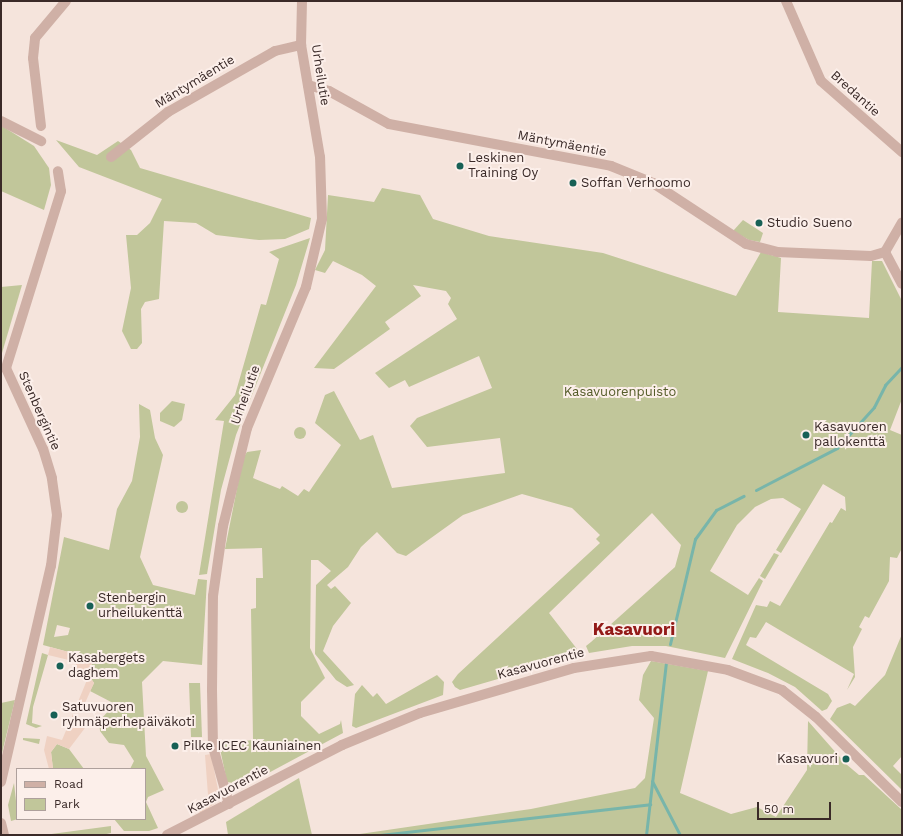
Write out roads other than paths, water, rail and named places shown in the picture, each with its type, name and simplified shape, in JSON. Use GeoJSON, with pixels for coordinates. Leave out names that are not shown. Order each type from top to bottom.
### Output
{"type":"FeatureCollection","features":[{"type":"Feature","properties":{"kind":"street"},"geometry":{"type":"LineString","coordinates":[[41,126],[33,58],[35,38],[66,1]]}},
{"type":"Feature","properties":{"kind":"street","name":"Urheilutie"},"geometry":{"type":"LineString","coordinates":[[229,804],[213,747],[213,596],[223,526],[247,428],[306,287],[320,237],[323,192],[301,45],[302,1]]}},
{"type":"Feature","properties":{"kind":"street","name":"Bredantie"},"geometry":{"type":"LineString","coordinates":[[786,1],[820,81],[902,152]]}},
{"type":"Feature","properties":{"kind":"street","name":"Mäntymäentie"},"geometry":{"type":"LineString","coordinates":[[111,156],[168,112],[275,51],[301,45]]}},
{"type":"Feature","properties":{"kind":"street","name":"Mäntymäentie"},"geometry":{"type":"LineString","coordinates":[[308,85],[344,99],[389,124],[611,166],[653,183],[746,244],[777,252],[815,255],[853,257],[885,252]]}},
{"type":"Feature","properties":{"kind":"street"},"geometry":{"type":"LineString","coordinates":[[1,121],[41,141]]}},
{"type":"Feature","properties":{"kind":"street","name":"Stenbergintie"},"geometry":{"type":"LineString","coordinates":[[1,782],[51,566],[57,515],[52,478],[43,449],[4,368],[61,191],[58,171]]}},
{"type":"Feature","properties":{"kind":"street"},"geometry":{"type":"LineString","coordinates":[[902,223],[885,252],[902,284]]}},
{"type":"Feature","properties":{"kind":"street","name":"Kasavuorentie"},"geometry":{"type":"LineString","coordinates":[[167,835],[342,745],[451,702],[602,661],[651,656],[728,670],[782,690],[810,712],[902,802]]}},
{"type":"Feature","properties":{"kind":"street"},"geometry":{"type":"LineString","coordinates":[[1,822],[4,835]]}},
{"type":"Feature","properties":{"kind":"waterway"},"geometry":{"type":"LineString","coordinates":[[756,490],[837,448],[874,407],[885,385],[902,367]]}},
{"type":"Feature","properties":{"kind":"waterway"},"geometry":{"type":"LineString","coordinates":[[670,644],[695,539],[716,510],[744,496]]}},
{"type":"Feature","properties":{"kind":"waterway"},"geometry":{"type":"LineString","coordinates":[[646,835],[666,661]]}},
{"type":"Feature","properties":{"kind":"waterway"},"geometry":{"type":"LineString","coordinates":[[652,781],[680,835]]}},
{"type":"Feature","properties":{"kind":"waterway"},"geometry":{"type":"LineString","coordinates":[[380,835],[650,804]]}},
{"type":"Feature","properties":{"kind":"place","name":"Leskinen Training Oy"},"geometry":{"type":"Point","coordinates":[460,166]}},
{"type":"Feature","properties":{"kind":"place","name":"Soffan Verhoomo"},"geometry":{"type":"Point","coordinates":[573,183]}},
{"type":"Feature","properties":{"kind":"place","name":"Studio Sueno"},"geometry":{"type":"Point","coordinates":[759,223]}},
{"type":"Feature","properties":{"kind":"place","name":"Kasavuoren pallokenttä"},"geometry":{"type":"Point","coordinates":[806,435]}},
{"type":"Feature","properties":{"kind":"place","name":"Stenbergin urheilukenttä"},"geometry":{"type":"Point","coordinates":[90,606]}},
{"type":"Feature","properties":{"kind":"place","name":"Kasabergets daghem"},"geometry":{"type":"Point","coordinates":[60,666]}},
{"type":"Feature","properties":{"kind":"place","name":"Satuvuoren ryhmäperhepäiväkoti"},"geometry":{"type":"Point","coordinates":[54,715]}},
{"type":"Feature","properties":{"kind":"place","name":"Pilke ICEC Kauniainen"},"geometry":{"type":"Point","coordinates":[175,746]}},
{"type":"Feature","properties":{"kind":"place","name":"Kasavuori"},"geometry":{"type":"Point","coordinates":[846,759]}},
{"type":"Feature","properties":{"kind":"district","name":"Kasavuori"},"geometry":{"type":"Point","coordinates":[634,630]}},
{"type":"Feature","properties":{"kind":"park label","name":"Kasavuorenpuisto"},"geometry":{"type":"Point","coordinates":[620,392]}}]}
